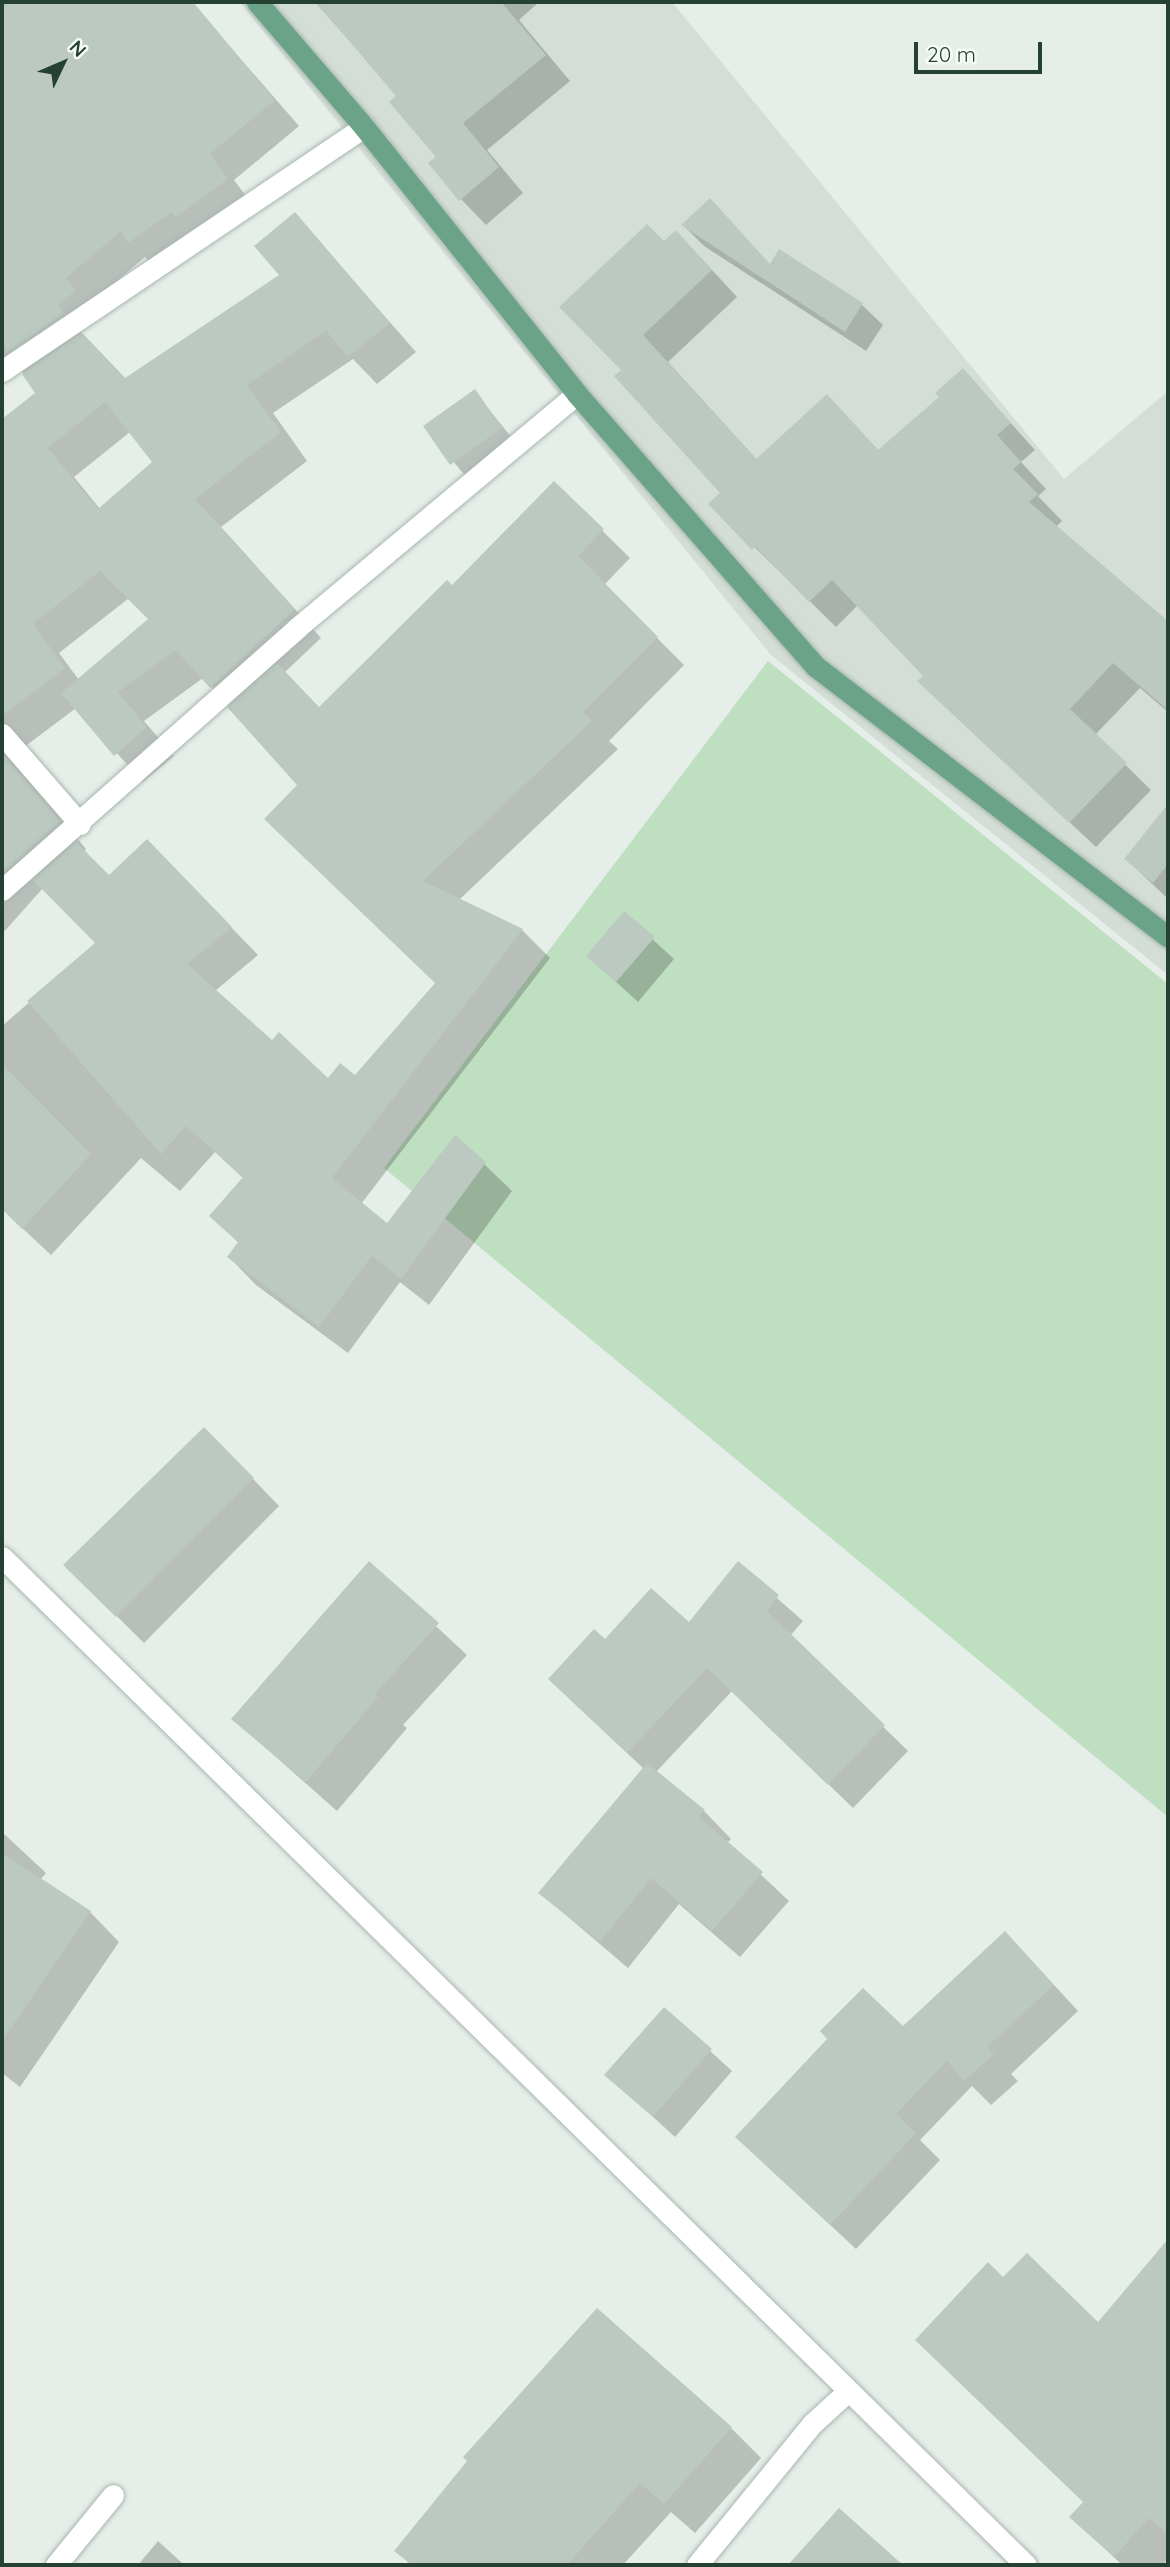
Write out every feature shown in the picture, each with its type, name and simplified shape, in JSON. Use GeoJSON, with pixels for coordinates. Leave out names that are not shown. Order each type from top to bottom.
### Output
{"type":"FeatureCollection","features":[{"type":"Feature","properties":{"kind":"main road"},"geometry":{"type":"LineString","coordinates":[[257,2],[364,127],[577,394],[816,666],[1168,937]]}},
{"type":"Feature","properties":{"kind":"street"},"geometry":{"type":"LineString","coordinates":[[2,371],[364,127]]}},
{"type":"Feature","properties":{"kind":"street"},"geometry":{"type":"LineString","coordinates":[[2,890],[80,824],[298,627],[577,394]]}},
{"type":"Feature","properties":{"kind":"street"},"geometry":{"type":"LineString","coordinates":[[2,734],[80,824]]}},
{"type":"Feature","properties":{"kind":"street"},"geometry":{"type":"LineString","coordinates":[[2,1558],[847,2392],[1026,2565]]}},
{"type":"Feature","properties":{"kind":"street"},"geometry":{"type":"LineString","coordinates":[[697,2565],[813,2423],[847,2392]]}},
{"type":"Feature","properties":{"kind":"street"},"geometry":{"type":"LineString","coordinates":[[56,2565],[113,2495]]}},
{"type":"Feature","properties":{"kind":"shaded area"},"geometry":{"type":"Polygon","coordinates":[[[240,2],[672,2],[1064,479],[1168,391],[1168,975],[771,655],[240,2]]]}},
{"type":"Feature","properties":{"kind":"green space"},"geometry":{"type":"Polygon","coordinates":[[[768,661],[1168,984],[1168,1817],[384,1168],[768,661]]]}},
{"type":"Feature","properties":{"kind":"building"},"geometry":{"type":"Polygon","coordinates":[[[2,2],[193,2],[275,100],[210,154],[228,179],[176,217],[172,212],[128,243],[121,231],[66,278],[76,290],[58,306],[64,313],[7,352],[2,343],[2,2]]]}},
{"type":"Feature","properties":{"kind":"building"},"geometry":{"type":"Polygon","coordinates":[[[316,2],[501,2],[546,55],[463,123],[499,167],[459,201],[428,163],[436,157],[389,102],[396,96],[316,2]]]}},
{"type":"Feature","properties":{"kind":"building"},"geometry":{"type":"Polygon","coordinates":[[[710,198],[770,264],[779,249],[863,303],[845,332],[681,225],[710,198]]]}},
{"type":"Feature","properties":{"kind":"building"},"geometry":{"type":"Polygon","coordinates":[[[295,212],[390,323],[348,357],[326,331],[247,385],[281,432],[195,499],[295,609],[210,688],[176,650],[118,692],[147,727],[114,756],[61,693],[148,619],[100,571],[33,624],[65,668],[2,716],[2,419],[35,393],[22,374],[82,333],[125,378],[279,275],[254,246],[295,212]],[[105,402],[48,448],[98,509],[152,462],[105,402]]]}},
{"type":"Feature","properties":{"kind":"building"},"geometry":{"type":"Polygon","coordinates":[[[647,224],[664,241],[676,230],[712,270],[643,335],[756,459],[827,394],[878,450],[939,397],[935,393],[963,368],[1011,423],[997,435],[1021,462],[1013,469],[1038,494],[1029,502],[1168,621],[1168,710],[1113,663],[1070,709],[1127,763],[1069,823],[917,681],[923,676],[832,580],[809,602],[755,546],[752,550],[708,504],[720,493],[614,376],[621,370],[559,307],[647,224]]]}},
{"type":"Feature","properties":{"kind":"building"},"geometry":{"type":"Polygon","coordinates":[[[475,389],[502,428],[450,465],[423,426],[475,389]]]}},
{"type":"Feature","properties":{"kind":"building"},"geometry":{"type":"Polygon","coordinates":[[[554,481],[604,529],[578,556],[658,637],[583,712],[592,721],[423,881],[523,929],[332,1178],[387,1223],[455,1135],[486,1162],[401,1279],[372,1256],[319,1327],[227,1257],[238,1242],[209,1216],[243,1177],[186,1126],[161,1154],[27,1001],[95,943],[33,880],[76,842],[109,875],[147,839],[232,927],[187,964],[272,1040],[279,1032],[328,1078],[340,1063],[355,1075],[435,983],[264,819],[297,785],[227,707],[277,663],[319,707],[447,580],[452,585],[554,481]]]}},
{"type":"Feature","properties":{"kind":"building"},"geometry":{"type":"Polygon","coordinates":[[[2,754],[60,821],[2,873],[2,754]]]}},
{"type":"Feature","properties":{"kind":"building"},"geometry":{"type":"Polygon","coordinates":[[[1168,804],[1168,864],[1153,883],[1124,859],[1168,804]]]}},
{"type":"Feature","properties":{"kind":"building"},"geometry":{"type":"Polygon","coordinates":[[[624,911],[655,937],[616,982],[586,956],[624,911]]]}},
{"type":"Feature","properties":{"kind":"building"},"geometry":{"type":"Polygon","coordinates":[[[2,1064],[91,1154],[22,1229],[2,1209],[2,1064]]]}},
{"type":"Feature","properties":{"kind":"building"},"geometry":{"type":"Polygon","coordinates":[[[204,1427],[254,1478],[116,1617],[63,1565],[204,1427]]]}},
{"type":"Feature","properties":{"kind":"building"},"geometry":{"type":"Polygon","coordinates":[[[369,1561],[439,1623],[375,1694],[378,1697],[306,1782],[231,1719],[369,1561]]]}},
{"type":"Feature","properties":{"kind":"building"},"geometry":{"type":"Polygon","coordinates":[[[738,1561],[779,1595],[767,1611],[885,1725],[828,1785],[707,1668],[627,1753],[548,1679],[594,1629],[605,1639],[651,1588],[689,1622],[738,1561]]]}},
{"type":"Feature","properties":{"kind":"building"},"geometry":{"type":"Polygon","coordinates":[[[647,1763],[705,1810],[699,1817],[763,1872],[712,1931],[651,1878],[600,1942],[538,1893],[647,1763]]]}},
{"type":"Feature","properties":{"kind":"building"},"geometry":{"type":"Polygon","coordinates":[[[2,1853],[91,1911],[2,2041],[2,1853]]]}},
{"type":"Feature","properties":{"kind":"building"},"geometry":{"type":"Polygon","coordinates":[[[1005,1931],[1054,1985],[987,2047],[994,2054],[964,2081],[947,2061],[896,2114],[916,2133],[830,2225],[735,2137],[827,2039],[820,2031],[863,1988],[903,2026],[1005,1931]]]}},
{"type":"Feature","properties":{"kind":"building"},"geometry":{"type":"Polygon","coordinates":[[[664,2007],[712,2049],[653,2117],[604,2075],[664,2007]]]}},
{"type":"Feature","properties":{"kind":"building"},"geometry":{"type":"Polygon","coordinates":[[[1168,2239],[1168,2535],[1149,2518],[1114,2557],[1069,2517],[1083,2502],[915,2340],[988,2262],[1003,2277],[1027,2253],[1098,2322],[1168,2239]]]}},
{"type":"Feature","properties":{"kind":"building"},"geometry":{"type":"Polygon","coordinates":[[[597,2308],[732,2427],[664,2504],[640,2483],[567,2565],[412,2565],[394,2551],[467,2461],[463,2457],[597,2308]]]}},
{"type":"Feature","properties":{"kind":"building"},"geometry":{"type":"Polygon","coordinates":[[[839,2508],[903,2565],[788,2565],[839,2508]]]}}]}
